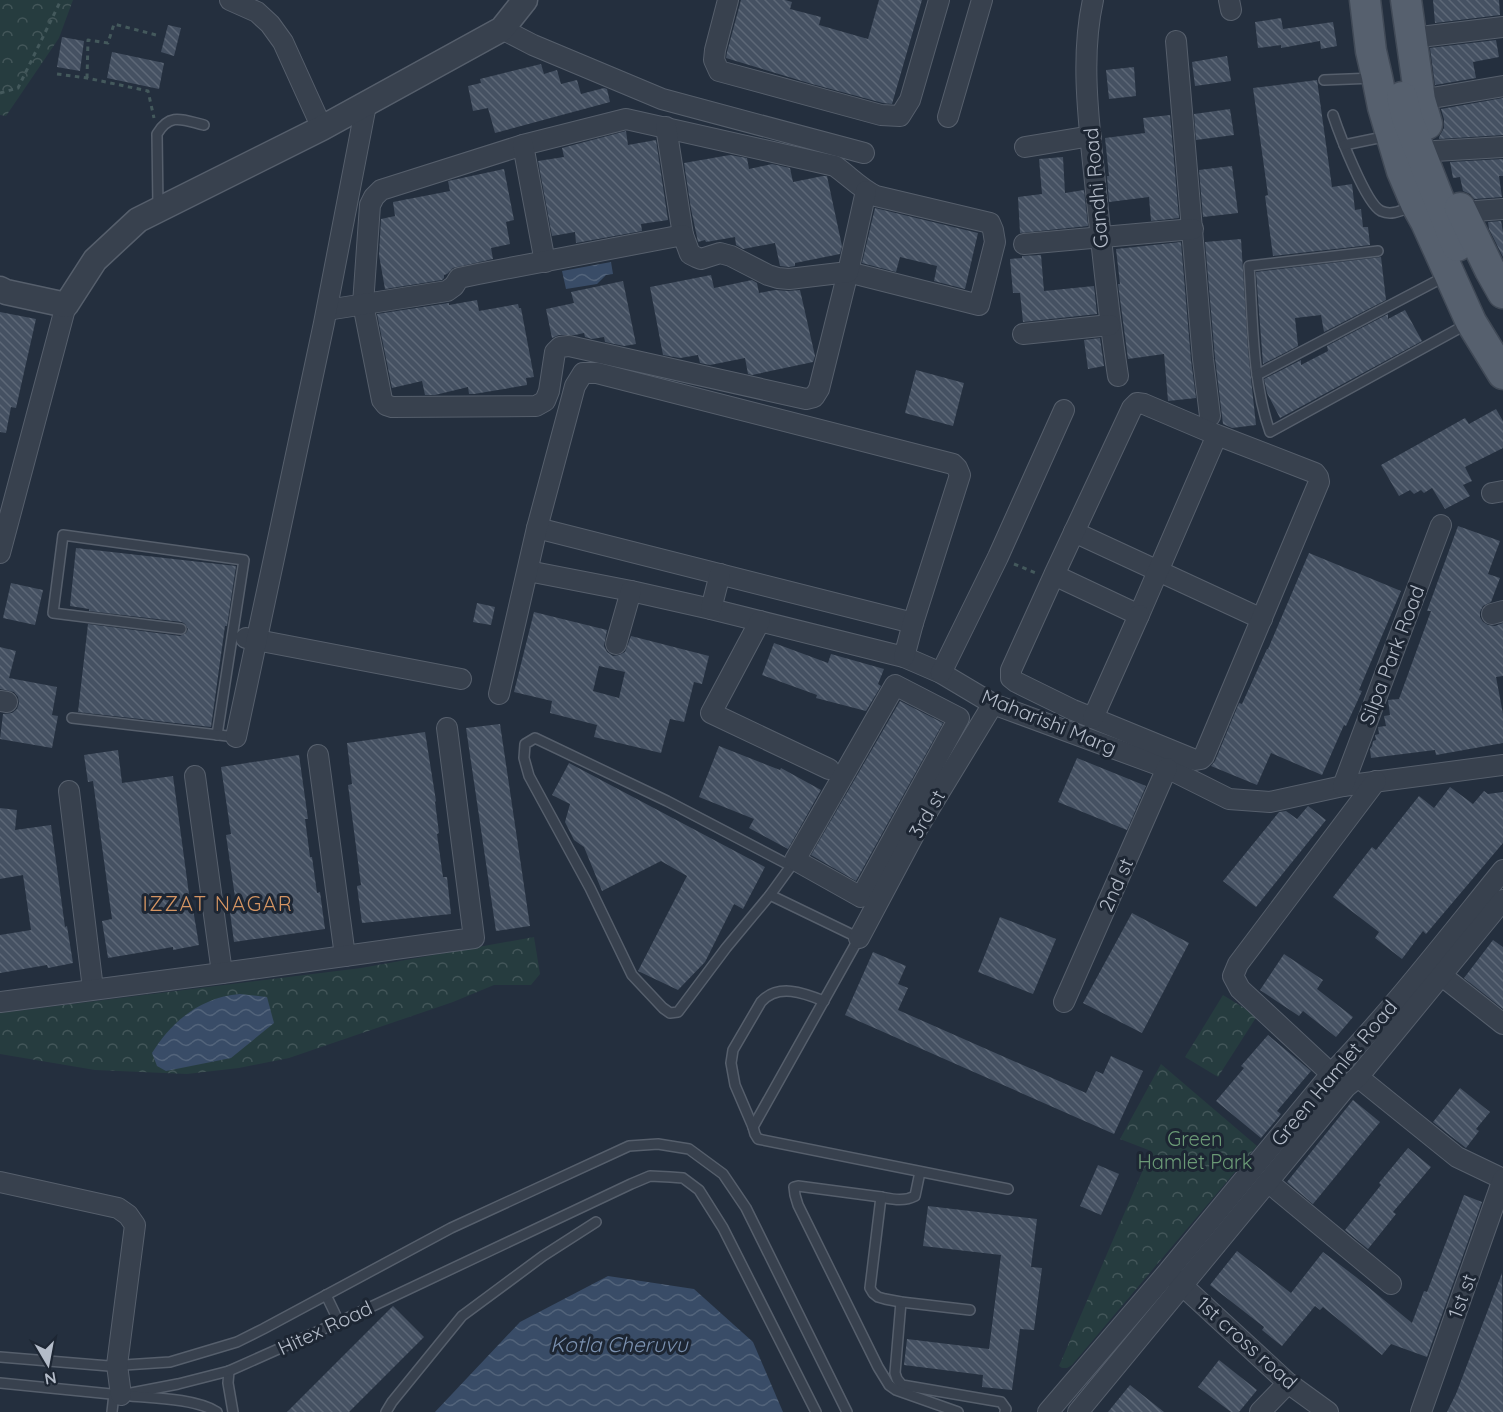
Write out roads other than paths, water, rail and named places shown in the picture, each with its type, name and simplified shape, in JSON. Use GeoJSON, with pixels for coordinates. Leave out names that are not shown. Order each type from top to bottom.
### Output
{"type":"FeatureCollection","features":[{"type":"Feature","properties":{"kind":"main road"},"geometry":{"type":"LineString","coordinates":[[1365,0],[1371,51],[1383,107],[1402,171],[1471,322],[1503,374]]}},
{"type":"Feature","properties":{"kind":"main road"},"geometry":{"type":"LineString","coordinates":[[1383,0],[1384,21],[1407,118],[1467,272],[1503,338]]}},
{"type":"Feature","properties":{"kind":"main road"},"geometry":{"type":"LineString","coordinates":[[1406,0],[1420,100],[1436,151],[1462,212],[1499,277]]}},
{"type":"Feature","properties":{"kind":"street"},"geometry":{"type":"LineString","coordinates":[[230,0],[257,12],[270,24],[283,42],[322,129]]}},
{"type":"Feature","properties":{"kind":"street"},"geometry":{"type":"LineString","coordinates":[[0,553],[66,305],[94,260],[138,220],[322,129],[502,29],[525,0]]}},
{"type":"Feature","properties":{"kind":"street"},"geometry":{"type":"LineString","coordinates":[[728,0],[715,50],[714,60],[719,71],[881,115],[900,116],[910,100],[939,0]]}},
{"type":"Feature","properties":{"kind":"street"},"geometry":{"type":"LineString","coordinates":[[948,117],[982,0]]}},
{"type":"Feature","properties":{"kind":"street","name":"Gandhi Road"},"geometry":{"type":"LineString","coordinates":[[1093,0],[1086,52],[1090,136],[1110,325],[1118,376]]}},
{"type":"Feature","properties":{"kind":"street"},"geometry":{"type":"LineString","coordinates":[[1412,38],[1503,27]]}},
{"type":"Feature","properties":{"kind":"street"},"geometry":{"type":"LineString","coordinates":[[502,29],[533,45],[662,99],[864,153]]}},
{"type":"Feature","properties":{"kind":"street"},"geometry":{"type":"LineString","coordinates":[[1176,41],[1210,416]]}},
{"type":"Feature","properties":{"kind":"street"},"geometry":{"type":"LineString","coordinates":[[1420,100],[1503,86]]}},
{"type":"Feature","properties":{"kind":"street"},"geometry":{"type":"LineString","coordinates":[[227,736],[326,317],[366,105]]}},
{"type":"Feature","properties":{"kind":"street"},"geometry":{"type":"LineString","coordinates":[[666,127],[683,235],[690,254],[701,259],[720,253],[732,256],[778,278],[789,279],[848,272],[979,305],[994,242],[990,223],[876,196],[866,191],[835,166],[666,127],[626,119],[524,145],[381,190],[374,197],[370,205],[365,311],[382,400],[386,405],[536,406],[545,401],[549,391],[555,352],[560,347],[569,346],[806,399],[814,397],[819,389],[848,272],[866,191]]}},
{"type":"Feature","properties":{"kind":"street"},"geometry":{"type":"LineString","coordinates":[[1025,147],[1090,136]]}},
{"type":"Feature","properties":{"kind":"street"},"geometry":{"type":"LineString","coordinates":[[524,145],[545,262]]}},
{"type":"Feature","properties":{"kind":"street"},"geometry":{"type":"LineString","coordinates":[[1436,151],[1503,147]]}},
{"type":"Feature","properties":{"kind":"street"},"geometry":{"type":"LineString","coordinates":[[1462,212],[1503,209]]}},
{"type":"Feature","properties":{"kind":"street"},"geometry":{"type":"LineString","coordinates":[[1024,244],[1193,229]]}},
{"type":"Feature","properties":{"kind":"street"},"geometry":{"type":"LineString","coordinates":[[326,317],[365,311],[447,291],[459,278],[683,235]]}},
{"type":"Feature","properties":{"kind":"street"},"geometry":{"type":"LineString","coordinates":[[0,289],[66,305]]}},
{"type":"Feature","properties":{"kind":"street"},"geometry":{"type":"LineString","coordinates":[[1023,334],[1110,325]]}},
{"type":"Feature","properties":{"kind":"street"},"geometry":{"type":"LineString","coordinates":[[499,694],[537,528],[575,386],[583,373],[597,373],[953,465],[957,468],[960,475],[904,657]]}},
{"type":"Feature","properties":{"kind":"street"},"geometry":{"type":"LineString","coordinates":[[1137,403],[1315,473],[1318,477],[1319,482],[1201,759],[1195,760],[1073,710],[1011,678],[1011,669],[1074,532],[1132,408],[1137,403]]}},
{"type":"Feature","properties":{"kind":"street"},"geometry":{"type":"LineString","coordinates":[[941,673],[998,557],[1064,410]]}},
{"type":"Feature","properties":{"kind":"street"},"geometry":{"type":"LineString","coordinates":[[1099,742],[1100,721],[1139,615],[1217,435]]}},
{"type":"Feature","properties":{"kind":"street","name":"Silpa Park Road"},"geometry":{"type":"LineString","coordinates":[[1343,786],[1441,525]]}},
{"type":"Feature","properties":{"kind":"street"},"geometry":{"type":"LineString","coordinates":[[537,528],[913,623]]}},
{"type":"Feature","properties":{"kind":"street"},"geometry":{"type":"LineString","coordinates":[[1074,532],[1262,619]]}},
{"type":"Feature","properties":{"kind":"street","name":"Maharishi Marg"},"geometry":{"type":"LineString","coordinates":[[528,571],[711,609],[904,657],[941,673],[993,704],[1167,768],[1229,799],[1270,802],[1343,786],[1503,765]]}},
{"type":"Feature","properties":{"kind":"street"},"geometry":{"type":"LineString","coordinates":[[711,609],[720,574]]}},
{"type":"Feature","properties":{"kind":"street"},"geometry":{"type":"LineString","coordinates":[[1052,577],[1139,615]]}},
{"type":"Feature","properties":{"kind":"street"},"geometry":{"type":"LineString","coordinates":[[616,644],[631,591]]}},
{"type":"Feature","properties":{"kind":"street"},"geometry":{"type":"LineString","coordinates":[[760,621],[711,713],[829,769]]}},
{"type":"Feature","properties":{"kind":"street"},"geometry":{"type":"LineString","coordinates":[[251,638],[461,679]]}},
{"type":"Feature","properties":{"kind":"street"},"geometry":{"type":"LineString","coordinates":[[895,685],[959,718],[913,820],[861,897],[795,860],[895,685]]}},
{"type":"Feature","properties":{"kind":"street","name":"3rd st"},"geometry":{"type":"LineString","coordinates":[[862,932],[913,820],[993,704]]}},
{"type":"Feature","properties":{"kind":"street"},"geometry":{"type":"LineString","coordinates":[[1066,730],[1073,710]]}},
{"type":"Feature","properties":{"kind":"street"},"geometry":{"type":"LineString","coordinates":[[0,1002],[222,974],[474,938],[447,728]]}},
{"type":"Feature","properties":{"kind":"street"},"geometry":{"type":"LineString","coordinates":[[318,755],[345,956]]}},
{"type":"Feature","properties":{"kind":"street","name":"2nd st"},"geometry":{"type":"LineString","coordinates":[[1064,1002],[1167,768]]}},
{"type":"Feature","properties":{"kind":"street"},"geometry":{"type":"LineString","coordinates":[[195,776],[222,974]]}},
{"type":"Feature","properties":{"kind":"street"},"geometry":{"type":"LineString","coordinates":[[1376,781],[1238,964],[1233,976],[1240,989],[1345,1079],[1457,1157],[1503,1179]]}},
{"type":"Feature","properties":{"kind":"street"},"geometry":{"type":"LineString","coordinates":[[69,791],[93,989]]}},
{"type":"Feature","properties":{"kind":"street","name":"Green Hamlet Road"},"geometry":{"type":"LineString","coordinates":[[1048,1412],[1268,1182],[1345,1079],[1350,1054],[1503,870]]}},
{"type":"Feature","properties":{"kind":"street","name":"Green Hamlet Road"},"geometry":{"type":"LineString","coordinates":[[1078,1412],[1175,1279],[1345,1079],[1441,975],[1503,900]]}},
{"type":"Feature","properties":{"kind":"street"},"geometry":{"type":"LineString","coordinates":[[1441,975],[1503,1024]]}},
{"type":"Feature","properties":{"kind":"street","name":"1st st"},"geometry":{"type":"LineString","coordinates":[[1420,1412],[1503,1179]]}},
{"type":"Feature","properties":{"kind":"street"},"geometry":{"type":"LineString","coordinates":[[0,1182],[118,1208],[128,1215],[135,1225],[117,1365],[116,1400]]}},
{"type":"Feature","properties":{"kind":"street"},"geometry":{"type":"LineString","coordinates":[[1268,1182],[1391,1284]]}},
{"type":"Feature","properties":{"kind":"street","name":"1st cross road"},"geometry":{"type":"LineString","coordinates":[[1175,1279],[1288,1383],[1328,1412]]}},
{"type":"Feature","properties":{"kind":"street"},"geometry":{"type":"LineString","coordinates":[[1260,1412],[1288,1383]]}},
{"type":"Feature","properties":{"kind":"lane"},"geometry":{"type":"LineString","coordinates":[[1324,80],[1377,77]]}},
{"type":"Feature","properties":{"kind":"lane"},"geometry":{"type":"LineString","coordinates":[[1333,115],[1344,145],[1373,204],[1382,211],[1394,213],[1416,204]]}},
{"type":"Feature","properties":{"kind":"lane"},"geometry":{"type":"LineString","coordinates":[[158,211],[157,134],[169,120],[176,119],[204,125]]}},
{"type":"Feature","properties":{"kind":"lane"},"geometry":{"type":"LineString","coordinates":[[1344,145],[1392,135]]}},
{"type":"Feature","properties":{"kind":"lane"},"geometry":{"type":"LineString","coordinates":[[1378,251],[1249,266],[1257,375],[1270,432],[1471,322]]}},
{"type":"Feature","properties":{"kind":"lane"},"geometry":{"type":"LineString","coordinates":[[1257,375],[1449,274]]}},
{"type":"Feature","properties":{"kind":"lane"},"geometry":{"type":"LineString","coordinates":[[72,718],[227,736],[244,560],[63,535],[53,614],[181,629]]}},
{"type":"Feature","properties":{"kind":"lane"},"geometry":{"type":"LineString","coordinates":[[535,738],[667,801],[791,866],[770,895],[726,948],[678,1012],[670,1013],[632,975],[590,888],[529,776],[524,758],[525,744],[535,738]]}},
{"type":"Feature","properties":{"kind":"lane"},"geometry":{"type":"LineString","coordinates":[[753,1127],[862,932],[770,895]]}},
{"type":"Feature","properties":{"kind":"lane"},"geometry":{"type":"LineString","coordinates":[[824,1001],[802,992],[786,991],[767,995],[733,1050],[732,1075],[758,1140],[1008,1189]]}},
{"type":"Feature","properties":{"kind":"lane"},"geometry":{"type":"LineString","coordinates":[[0,1357],[109,1366],[171,1362],[219,1348],[263,1329],[451,1228],[629,1146],[658,1144],[689,1149],[723,1174],[746,1208],[847,1412]]}},
{"type":"Feature","properties":{"kind":"lane"},"geometry":{"type":"LineString","coordinates":[[920,1172],[915,1196],[905,1200],[798,1186],[794,1187],[794,1190],[798,1205],[878,1367],[889,1384],[896,1390],[958,1412]]}},
{"type":"Feature","properties":{"kind":"lane","name":"Hitex Road"},"geometry":{"type":"LineString","coordinates":[[0,1383],[116,1400],[229,1371],[650,1176],[682,1178],[699,1190],[723,1228],[816,1412]]}},
{"type":"Feature","properties":{"kind":"lane"},"geometry":{"type":"LineString","coordinates":[[881,1197],[870,1288],[873,1293],[878,1298],[970,1310]]}},
{"type":"Feature","properties":{"kind":"lane"},"geometry":{"type":"LineString","coordinates":[[386,1412],[462,1316],[596,1222]]}},
{"type":"Feature","properties":{"kind":"lane"},"geometry":{"type":"LineString","coordinates":[[326,1295],[339,1322]]}},
{"type":"Feature","properties":{"kind":"lane"},"geometry":{"type":"LineString","coordinates":[[901,1302],[895,1373],[902,1385],[1000,1402],[1005,1405],[1005,1412]]}},
{"type":"Feature","properties":{"kind":"lane"},"geometry":{"type":"LineString","coordinates":[[229,1371],[228,1383],[233,1412]]}},
{"type":"Feature","properties":{"kind":"lane"},"geometry":{"type":"LineString","coordinates":[[116,1400],[157,1398],[197,1404],[217,1412]]}},
{"type":"Feature","properties":{"kind":"water"},"geometry":{"type":"Polygon","coordinates":[[[611,262],[613,274],[606,275],[597,284],[566,289],[562,271],[611,262]]]}},
{"type":"Feature","properties":{"kind":"water"},"geometry":{"type":"Polygon","coordinates":[[[240,994],[267,997],[274,1023],[231,1058],[166,1071],[157,1066],[152,1053],[178,1021],[213,1000],[240,994]]]}},
{"type":"Feature","properties":{"kind":"water","name":"Kotla Cheruvu"},"geometry":{"type":"Polygon","coordinates":[[[608,1276],[694,1289],[753,1342],[783,1412],[435,1412],[520,1322],[608,1276]]]}},
{"type":"Feature","properties":{"kind":"district","name":"IZZAT NAGAR"},"geometry":{"type":"Point","coordinates":[218,904]}},
{"type":"Feature","properties":{"kind":"park label","name":"Green Hamlet Park"},"geometry":{"type":"Point","coordinates":[1195,1150]}}]}
